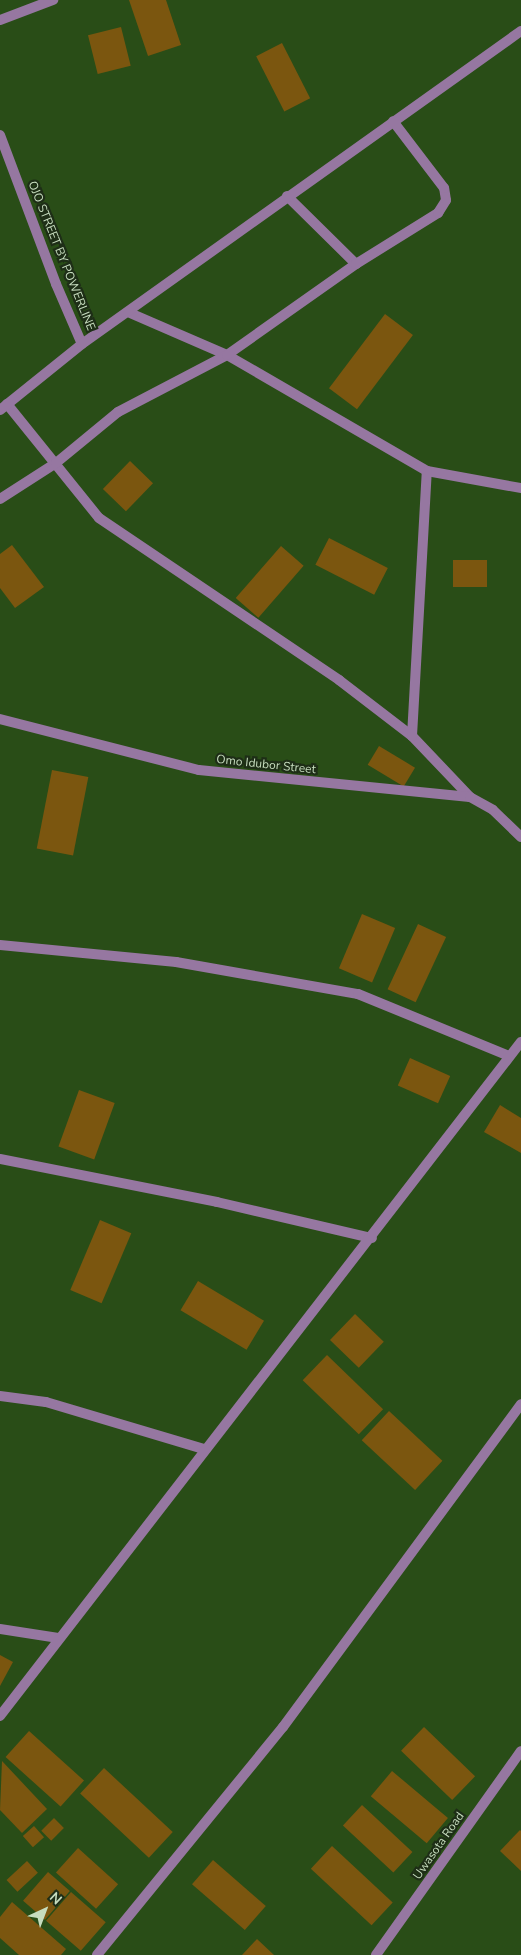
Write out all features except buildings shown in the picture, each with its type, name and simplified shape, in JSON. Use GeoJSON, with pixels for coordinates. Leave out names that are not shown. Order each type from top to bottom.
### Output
{"type":"FeatureCollection","features":[{"type":"Feature","properties":{"kind":"street"},"geometry":{"type":"LineString","coordinates":[[0,20],[53,0]]}},
{"type":"Feature","properties":{"kind":"street"},"geometry":{"type":"LineString","coordinates":[[82,344],[130,313],[287,196],[521,30]]}},
{"type":"Feature","properties":{"kind":"street"},"geometry":{"type":"LineString","coordinates":[[0,499],[56,462],[118,412],[228,355],[356,264],[438,213],[446,200],[444,188],[393,121]]}},
{"type":"Feature","properties":{"kind":"street","name":"OJO STREET BY POWERLINE"},"geometry":{"type":"LineString","coordinates":[[0,135],[56,284],[82,344],[4,407]]}},
{"type":"Feature","properties":{"kind":"street"},"geometry":{"type":"LineString","coordinates":[[287,196],[356,264]]}},
{"type":"Feature","properties":{"kind":"street"},"geometry":{"type":"LineString","coordinates":[[130,313],[228,355],[428,471],[521,488]]}},
{"type":"Feature","properties":{"kind":"street"},"geometry":{"type":"LineString","coordinates":[[4,407],[56,462],[99,518],[141,550],[248,616],[412,736],[470,798]]}},
{"type":"Feature","properties":{"kind":"street"},"geometry":{"type":"LineString","coordinates":[[412,736],[428,471]]}},
{"type":"Feature","properties":{"kind":"street","name":"Omo Idubor Street"},"geometry":{"type":"LineString","coordinates":[[0,719],[200,770],[470,798],[493,810],[521,838]]}},
{"type":"Feature","properties":{"kind":"street"},"geometry":{"type":"LineString","coordinates":[[511,828],[521,823]]}},
{"type":"Feature","properties":{"kind":"street"},"geometry":{"type":"LineString","coordinates":[[0,945],[176,962],[358,994],[509,1056]]}},
{"type":"Feature","properties":{"kind":"street"},"geometry":{"type":"LineString","coordinates":[[0,1716],[204,1449],[372,1238],[521,1042]]}},
{"type":"Feature","properties":{"kind":"street"},"geometry":{"type":"LineString","coordinates":[[0,1159],[217,1202],[372,1238]]}},
{"type":"Feature","properties":{"kind":"street"},"geometry":{"type":"LineString","coordinates":[[0,1396],[46,1402],[204,1449]]}},
{"type":"Feature","properties":{"kind":"street"},"geometry":{"type":"LineString","coordinates":[[97,1955],[283,1727],[521,1404]]}},
{"type":"Feature","properties":{"kind":"street"},"geometry":{"type":"LineString","coordinates":[[0,1629],[58,1638]]}},
{"type":"Feature","properties":{"kind":"street","name":"Uwasota Road"},"geometry":{"type":"LineString","coordinates":[[376,1955],[521,1750]]}}]}
